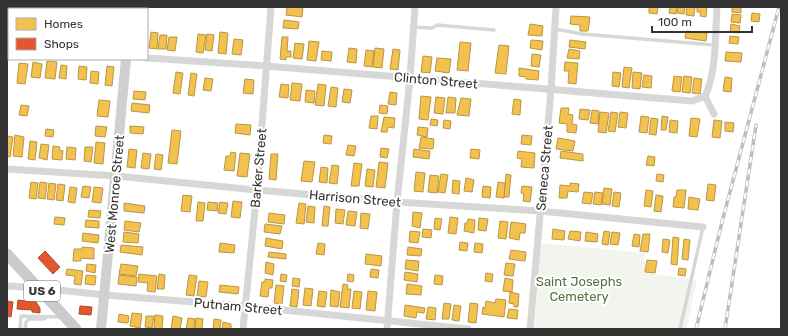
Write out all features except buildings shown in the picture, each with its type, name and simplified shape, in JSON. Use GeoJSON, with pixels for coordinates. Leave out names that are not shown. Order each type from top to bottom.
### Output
{"type":"FeatureCollection","features":[{"type":"Feature","properties":{"kind":"main road","name":"West Monroe Street"},"geometry":{"type":"LineString","coordinates":[[101,329],[126,60]]}},
{"type":"Feature","properties":{"kind":"main road","name":"US 6"},"geometry":{"type":"LineString","coordinates":[[7,254],[76,329]]}},
{"type":"Feature","properties":{"kind":"street","name":"Barker Street"},"geometry":{"type":"LineString","coordinates":[[243,329],[257,190],[271,7]]}},
{"type":"Feature","properties":{"kind":"street"},"geometry":{"type":"LineString","coordinates":[[387,329],[415,7]]}},
{"type":"Feature","properties":{"kind":"street","name":"Seneca Street"},"geometry":{"type":"LineString","coordinates":[[530,329],[551,90],[556,7]]}},
{"type":"Feature","properties":{"kind":"street"},"geometry":{"type":"LineString","coordinates":[[714,114],[705,96],[710,85],[715,45],[717,7]]}},
{"type":"Feature","properties":{"kind":"street","name":"Clinton Street"},"geometry":{"type":"LineString","coordinates":[[148,58],[266,66],[692,101],[705,96]]}},
{"type":"Feature","properties":{"kind":"street","name":"Harrison Street"},"geometry":{"type":"LineString","coordinates":[[7,169],[116,176],[397,202],[540,211],[703,227]]}},
{"type":"Feature","properties":{"kind":"street","name":"Putnam Street"},"geometry":{"type":"LineString","coordinates":[[7,286],[245,306],[468,329]]}},
{"type":"Feature","properties":{"kind":"lane"},"geometry":{"type":"LineString","coordinates":[[414,27],[432,28],[436,25],[494,30]]}},
{"type":"Feature","properties":{"kind":"lane"},"geometry":{"type":"LineString","coordinates":[[554,28],[582,34],[715,45]]}},
{"type":"Feature","properties":{"kind":"lane"},"geometry":{"type":"LineString","coordinates":[[680,329],[703,227]]}},
{"type":"Feature","properties":{"kind":"lane"},"geometry":{"type":"LineString","coordinates":[[20,329],[21,316],[65,317]]}},
{"type":"Feature","properties":{"kind":"lane"},"geometry":{"type":"LineString","coordinates":[[25,329],[26,322],[29,319],[44,319],[46,316]]}},
{"type":"Feature","properties":{"kind":"green space","name":"Saint Josephs Cemetery"},"geometry":{"type":"Polygon","coordinates":[[[541,243],[645,253],[645,273],[697,280],[686,329],[534,329],[541,243]]]}},
{"type":"Feature","properties":{"kind":"railway"},"geometry":{"type":"LineString","coordinates":[[696,329],[722,222],[779,7]]}},
{"type":"Feature","properties":{"kind":"railway"},"geometry":{"type":"LineString","coordinates":[[725,329],[756,125]]}}]}
